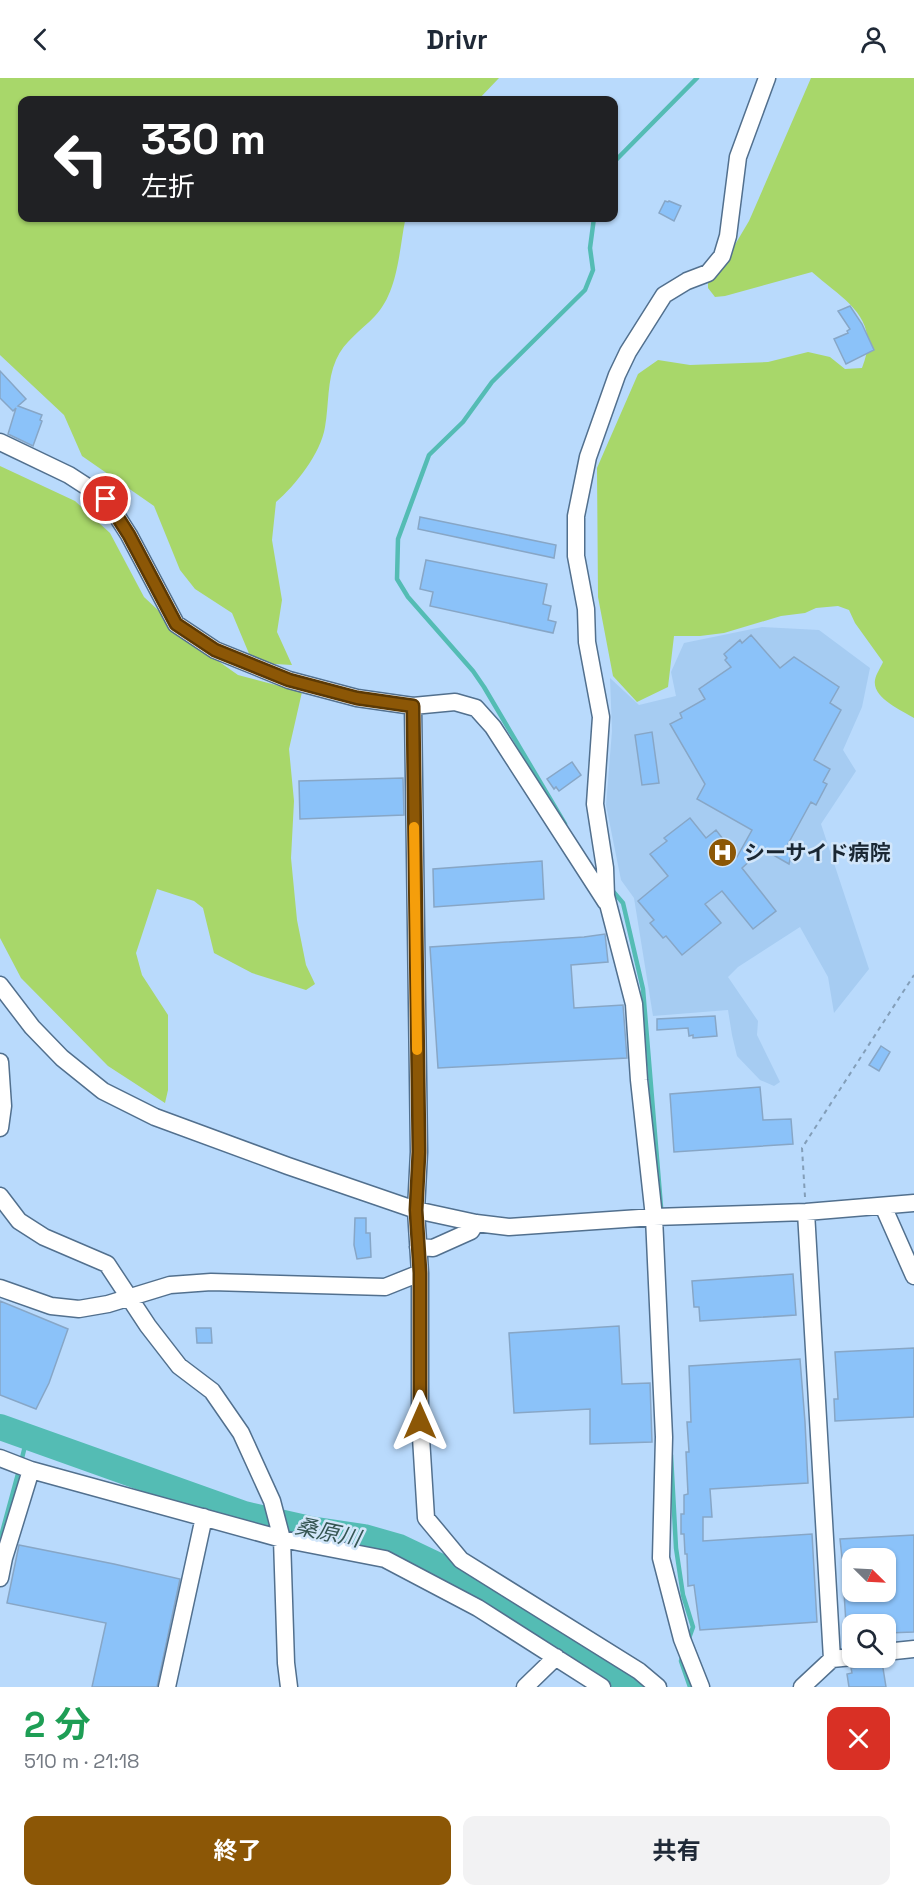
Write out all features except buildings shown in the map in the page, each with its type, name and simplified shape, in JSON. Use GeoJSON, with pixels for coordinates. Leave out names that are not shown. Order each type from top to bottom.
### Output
{"type":"FeatureCollection","features":[{"type":"Feature","properties":{"kind":"street"},"geometry":{"type":"LineString","coordinates":[[701,1687],[682,1639],[661,1558],[664,1437],[654,1217],[634,1004],[608,902],[596,804],[601,717],[587,642],[586,609],[576,556],[576,516],[588,457],[617,375],[628,351],[664,296],[687,281],[708,273],[722,256],[728,236],[738,156],[767,78]]}},
{"type":"Feature","properties":{"kind":"street"},"geometry":{"type":"LineString","coordinates":[[0,442],[69,475],[106,499],[129,535],[176,624],[215,650],[289,680],[357,698],[413,706],[455,702],[476,708],[493,727],[608,902]]}},
{"type":"Feature","properties":{"kind":"street"},"geometry":{"type":"LineString","coordinates":[[413,706],[419,1152],[416,1210],[420,1273],[420,1421],[426,1518],[461,1560],[639,1671],[658,1687]]}},
{"type":"Feature","properties":{"kind":"street"},"geometry":{"type":"LineString","coordinates":[[0,985],[32,1027],[62,1058],[103,1092],[155,1117],[416,1210],[476,1223],[509,1227],[654,1217],[806,1212],[914,1203]]}},
{"type":"Feature","properties":{"kind":"street"},"geometry":{"type":"LineString","coordinates":[[0,1062],[3,1106],[0,1128]]}},
{"type":"Feature","properties":{"kind":"street"},"geometry":{"type":"LineString","coordinates":[[0,1196],[19,1221],[44,1237],[107,1264],[148,1326],[179,1366],[212,1391],[241,1433],[272,1501],[282,1539],[286,1663],[289,1687]]}},
{"type":"Feature","properties":{"kind":"street"},"geometry":{"type":"LineString","coordinates":[[883,1206],[914,1276]]}},
{"type":"Feature","properties":{"kind":"street"},"geometry":{"type":"LineString","coordinates":[[806,1212],[832,1659]]}},
{"type":"Feature","properties":{"kind":"street"},"geometry":{"type":"LineString","coordinates":[[418,1247],[434,1248],[471,1231],[476,1223]]}},
{"type":"Feature","properties":{"kind":"street"},"geometry":{"type":"LineString","coordinates":[[0,1288],[51,1306],[79,1309],[108,1304],[170,1285],[212,1282],[385,1287],[420,1273]]}},
{"type":"Feature","properties":{"kind":"street"},"geometry":{"type":"LineString","coordinates":[[5,1460],[31,1470],[282,1539],[385,1559],[470,1603],[602,1687]]}},
{"type":"Feature","properties":{"kind":"street"},"geometry":{"type":"LineString","coordinates":[[0,1578],[31,1470]]}},
{"type":"Feature","properties":{"kind":"street"},"geometry":{"type":"LineString","coordinates":[[167,1687],[204,1517]]}},
{"type":"Feature","properties":{"kind":"street"},"geometry":{"type":"LineString","coordinates":[[896,1651],[914,1649]]}},
{"type":"Feature","properties":{"kind":"street"},"geometry":{"type":"LineString","coordinates":[[525,1687],[556,1657]]}},
{"type":"Feature","properties":{"kind":"street"},"geometry":{"type":"LineString","coordinates":[[802,1687],[832,1659],[842,1658]]}},
{"type":"Feature","properties":{"kind":"path"},"geometry":{"type":"LineString","coordinates":[[806,1212],[802,1148],[914,975]]}},
{"type":"Feature","properties":{"kind":"shaded area","name":"シーサイド病院"},"geometry":{"type":"Polygon","coordinates":[[[762,627],[819,630],[870,668],[862,707],[843,750],[856,771],[821,824],[869,969],[834,1013],[828,977],[800,927],[738,967],[728,977],[758,1021],[757,1035],[780,1082],[774,1086],[760,1080],[737,1056],[728,1010],[653,1016],[634,898],[621,880],[606,805],[612,731],[610,678],[639,705],[676,696],[671,672],[684,643],[762,627]]]}},
{"type":"Feature","properties":{"kind":"green space"},"geometry":{"type":"Polygon","coordinates":[[[0,78],[499,78],[482,96],[18,96],[18,222],[405,222],[389,295],[375,316],[348,341],[339,353],[333,368],[323,437],[313,458],[299,478],[276,502],[272,540],[282,600],[277,632],[292,665],[259,663],[250,656],[232,613],[195,589],[180,570],[154,506],[82,456],[64,415],[0,355],[0,78]]]}},
{"type":"Feature","properties":{"kind":"green space"},"geometry":{"type":"Polygon","coordinates":[[[811,78],[914,78],[914,718],[888,703],[878,692],[875,680],[883,662],[855,623],[849,610],[838,606],[816,608],[805,613],[781,616],[724,633],[674,636],[668,687],[637,702],[613,676],[598,597],[597,468],[638,374],[658,360],[690,365],[768,362],[808,352],[830,357],[845,369],[862,368],[867,351],[864,323],[848,302],[812,272],[725,296],[715,297],[708,288],[708,276],[730,253],[749,221],[811,78]]]}},
{"type":"Feature","properties":{"kind":"green space"},"geometry":{"type":"Polygon","coordinates":[[[0,466],[75,501],[110,533],[144,597],[160,612],[192,628],[211,656],[238,675],[302,692],[289,749],[294,801],[291,858],[297,920],[306,965],[315,984],[306,990],[252,973],[214,953],[203,908],[194,901],[157,889],[136,953],[142,975],[168,1015],[168,1090],[165,1103],[108,1066],[21,978],[0,938],[0,466]]]}},
{"type":"Feature","properties":{"kind":"waterway"},"geometry":{"type":"LineString","coordinates":[[618,158],[697,78]]}},
{"type":"Feature","properties":{"kind":"waterway"},"geometry":{"type":"LineString","coordinates":[[565,824],[484,687],[473,671],[408,597],[397,579],[398,539],[429,455],[463,422],[492,382],[585,290],[593,270],[590,248],[593,222]]}},
{"type":"Feature","properties":{"kind":"waterway"},"geometry":{"type":"LineString","coordinates":[[611,889],[623,903],[643,989],[661,1207]]}},
{"type":"Feature","properties":{"kind":"waterway","name":"桑原川"},"geometry":{"type":"LineString","coordinates":[[0,1427],[244,1514],[310,1529],[364,1537],[399,1547],[462,1577],[619,1676],[632,1687]]}},
{"type":"Feature","properties":{"kind":"waterway"},"geometry":{"type":"LineString","coordinates":[[21,1462],[27,1438]]}},
{"type":"Feature","properties":{"kind":"waterway"},"geometry":{"type":"LineString","coordinates":[[671,1455],[676,1548],[683,1595],[693,1627],[688,1641]]}},
{"type":"Feature","properties":{"kind":"waterway"},"geometry":{"type":"LineString","coordinates":[[0,1540],[19,1470]]}},
{"type":"Feature","properties":{"kind":"waterway"},"geometry":{"type":"LineString","coordinates":[[683,1655],[681,1661],[690,1687]]}},
{"type":"Feature","properties":{"kind":"slow traffic"},"geometry":{"type":"LineString","coordinates":[[414,827],[417,1050]]}},
{"type":"Feature","properties":{"kind":"place","name":"シーサイド病院"},"geometry":{"type":"Point","coordinates":[723,852]}},
{"type":"Feature","properties":{"kind":"route"},"geometry":{"type":"LineString","coordinates":[[106,499],[129,535],[176,624],[215,650],[289,680],[357,698],[413,706],[419,1152],[416,1210],[420,1273],[420,1421]]}}]}
